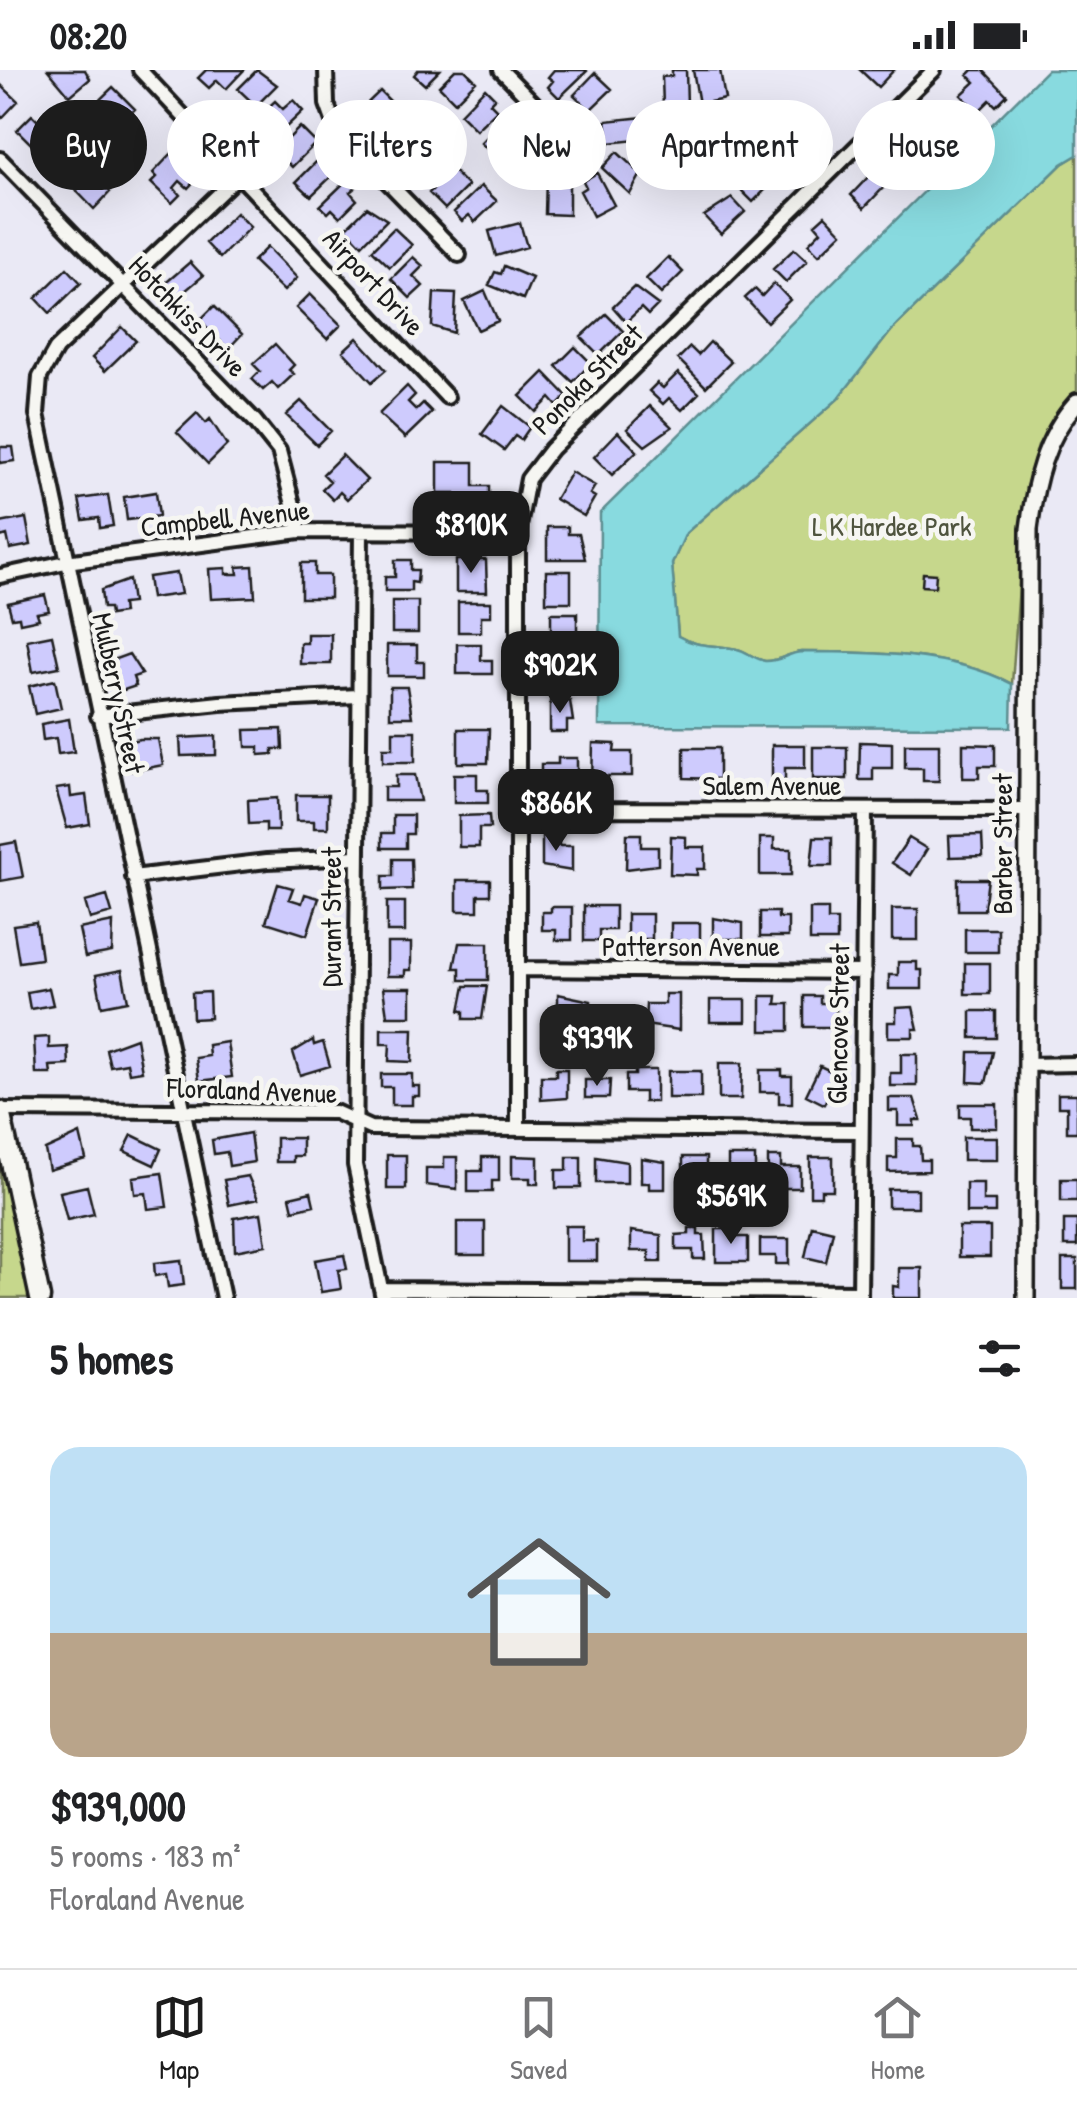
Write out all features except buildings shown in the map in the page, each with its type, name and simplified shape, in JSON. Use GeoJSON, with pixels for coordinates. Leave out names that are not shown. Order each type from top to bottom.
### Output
{"type":"FeatureCollection","features":[{"type":"Feature","properties":{"kind":"main road"},"geometry":{"type":"LineString","coordinates":[[0,1110],[40,1298]]}},
{"type":"Feature","properties":{"kind":"street","name":"Airport Drive"},"geometry":{"type":"LineString","coordinates":[[140,70],[169,100]]}},
{"type":"Feature","properties":{"kind":"street"},"geometry":{"type":"LineString","coordinates":[[326,70],[327,104],[336,129],[459,256]]}},
{"type":"Feature","properties":{"kind":"street"},"geometry":{"type":"LineString","coordinates":[[501,70],[531,100]]}},
{"type":"Feature","properties":{"kind":"street","name":"Ponoka Street"},"geometry":{"type":"LineString","coordinates":[[518,1128],[518,532],[528,479],[552,449],[934,70]]}},
{"type":"Feature","properties":{"kind":"street","name":"Hotchkiss Drive"},"geometry":{"type":"LineString","coordinates":[[0,159],[279,451],[300,530]]}},
{"type":"Feature","properties":{"kind":"street","name":"Mulberry Street"},"geometry":{"type":"LineString","coordinates":[[223,190],[56,349],[40,377],[37,414],[223,1298]]}},
{"type":"Feature","properties":{"kind":"street","name":"Airport Drive"},"geometry":{"type":"LineString","coordinates":[[255,190],[447,397]]}},
{"type":"Feature","properties":{"kind":"street","name":"Barber Street"},"geometry":{"type":"LineString","coordinates":[[1026,1298],[1029,529],[1035,483],[1050,442],[1077,402]]}},
{"type":"Feature","properties":{"kind":"street","name":"Campbell Avenue"},"geometry":{"type":"LineString","coordinates":[[0,576],[66,562],[300,530],[518,532]]}},
{"type":"Feature","properties":{"kind":"street","name":"Durant Street"},"geometry":{"type":"LineString","coordinates":[[361,533],[355,1165],[382,1293]]}},
{"type":"Feature","properties":{"kind":"street"},"geometry":{"type":"LineString","coordinates":[[98,716],[220,702],[358,696]]}},
{"type":"Feature","properties":{"kind":"street","name":"Salem Avenue"},"geometry":{"type":"LineString","coordinates":[[516,808],[1028,810]]}},
{"type":"Feature","properties":{"kind":"street","name":"Glencove Street"},"geometry":{"type":"LineString","coordinates":[[860,1295],[866,810]]}},
{"type":"Feature","properties":{"kind":"street"},"geometry":{"type":"LineString","coordinates":[[133,878],[267,861],[357,857]]}},
{"type":"Feature","properties":{"kind":"street","name":"Patterson Avenue"},"geometry":{"type":"LineString","coordinates":[[518,969],[864,972]]}},
{"type":"Feature","properties":{"kind":"street"},"geometry":{"type":"LineString","coordinates":[[1026,1065],[1077,1064]]}},
{"type":"Feature","properties":{"kind":"street","name":"Floraland Avenue"},"geometry":{"type":"LineString","coordinates":[[0,1110],[336,1112],[370,1128],[861,1131]]}},
{"type":"Feature","properties":{"kind":"street"},"geometry":{"type":"LineString","coordinates":[[382,1293],[860,1295]]}},
{"type":"Feature","properties":{"kind":"green space","name":"L K Hardee Park"},"geometry":{"type":"Polygon","coordinates":[[[1077,155],[1077,396],[1038,445],[1026,488],[1012,684],[988,673],[937,660],[801,652],[765,661],[741,650],[700,644],[678,636],[672,564],[686,533],[838,399],[892,330],[1062,164],[1077,155]]]}},
{"type":"Feature","properties":{"kind":"green space"},"geometry":{"type":"Polygon","coordinates":[[[0,1163],[30,1298],[0,1298],[0,1163]]]}},
{"type":"Feature","properties":{"kind":"water"},"geometry":{"type":"Polygon","coordinates":[[[1047,70],[1077,70],[1077,155],[1062,164],[892,330],[838,399],[686,533],[672,564],[678,636],[685,640],[737,649],[765,661],[801,652],[854,653],[909,656],[963,666],[1012,684],[1011,727],[599,726],[600,513],[926,190],[995,190],[995,122],[1047,70]]]}}]}
